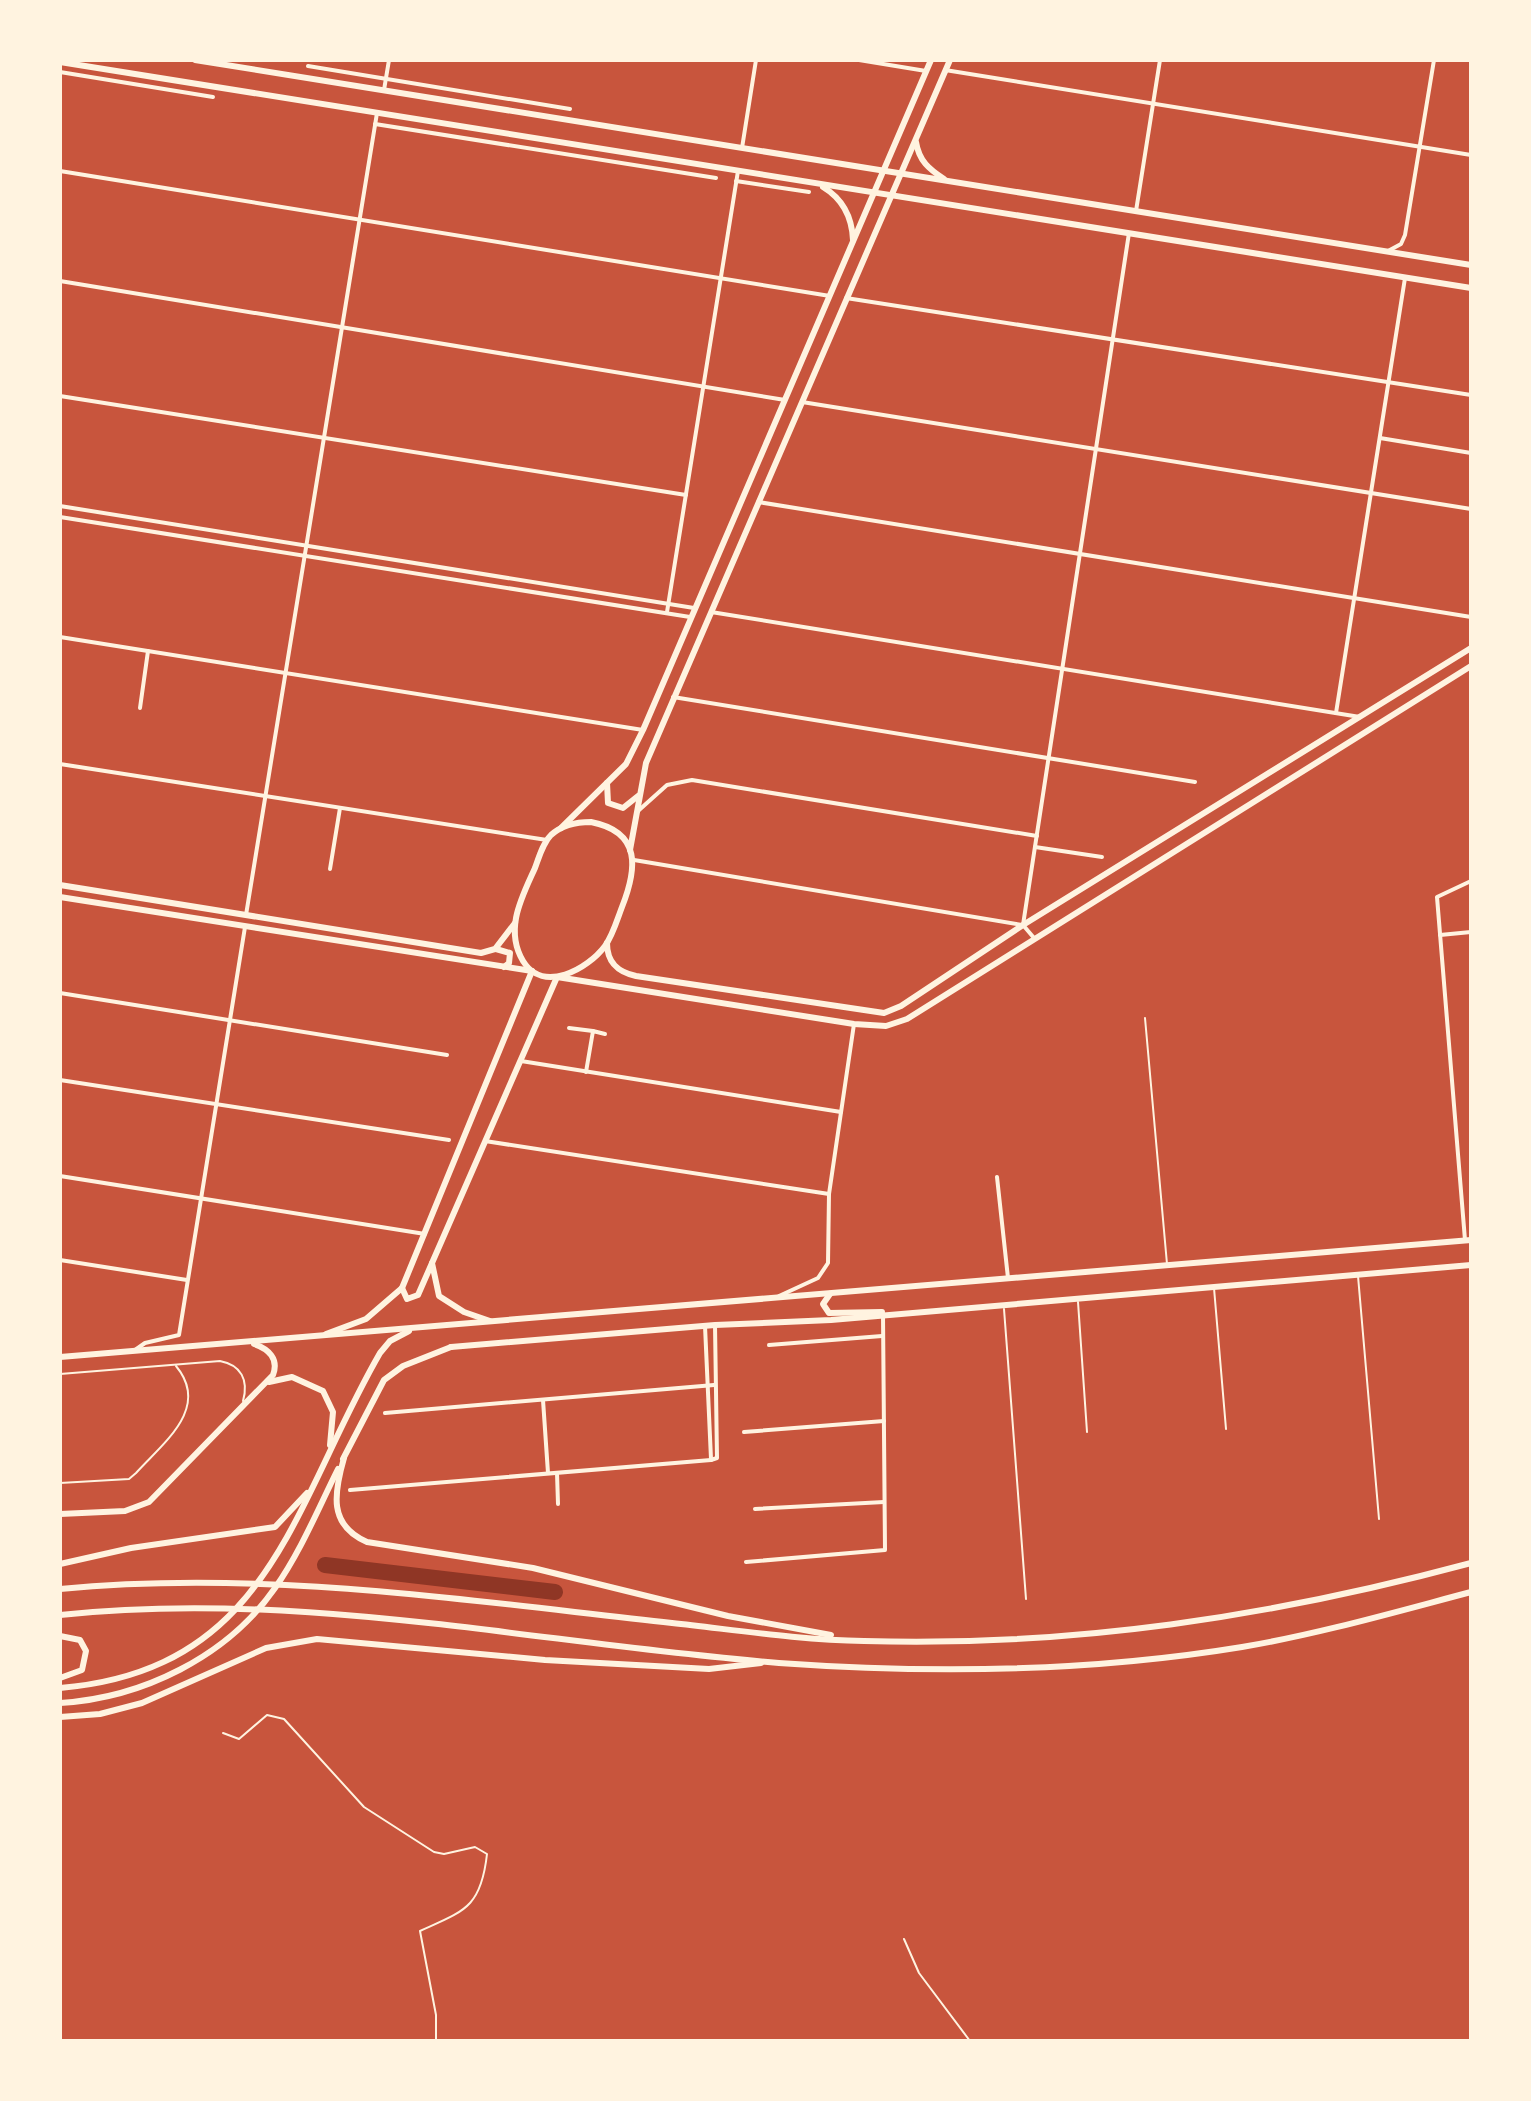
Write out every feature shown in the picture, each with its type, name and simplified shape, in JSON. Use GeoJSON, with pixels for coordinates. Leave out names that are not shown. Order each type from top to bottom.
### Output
{"type":"FeatureCollection","features":[{"type":"Feature","properties":{"kind":"main road"},"geometry":{"type":"LineString","coordinates":[[195,60],[1471,265]]}},
{"type":"Feature","properties":{"kind":"main road"},"geometry":{"type":"LineString","coordinates":[[495,949],[515,923],[547,840],[626,764],[643,730],[931,60]]}},
{"type":"Feature","properties":{"kind":"main road"},"geometry":{"type":"LineString","coordinates":[[630,850],[643,770],[950,60]]}},
{"type":"Feature","properties":{"kind":"main road"},"geometry":{"type":"LineString","coordinates":[[60,63],[1471,288]]}},
{"type":"Feature","properties":{"kind":"main road"},"geometry":{"type":"LineString","coordinates":[[916,139],[918,155],[927,168],[947,181]]}},
{"type":"Feature","properties":{"kind":"main road"},"geometry":{"type":"LineString","coordinates":[[816,184],[827,188],[844,204],[852,225],[853,243]]}},
{"type":"Feature","properties":{"kind":"main road"},"geometry":{"type":"LineString","coordinates":[[607,943],[609,960],[627,974],[884,1013],[901,1006],[1023,925],[1471,648]]}},
{"type":"Feature","properties":{"kind":"main road"},"geometry":{"type":"LineString","coordinates":[[60,897],[854,1024],[886,1026],[907,1019],[1471,666]]}},
{"type":"Feature","properties":{"kind":"main road"},"geometry":{"type":"LineString","coordinates":[[1361,717],[1370,729]]}},
{"type":"Feature","properties":{"kind":"main road"},"geometry":{"type":"LineString","coordinates":[[607,783],[608,803],[614,808],[623,808],[639,795]]}},
{"type":"Feature","properties":{"kind":"main road"},"geometry":{"type":"LineString","coordinates":[[402,1288],[407,1299],[418,1295],[557,977],[583,967],[607,943],[634,878],[634,860],[619,834],[598,823],[583,822],[561,828]]}},
{"type":"Feature","properties":{"kind":"main road"},"geometry":{"type":"LineString","coordinates":[[60,885],[481,953],[507,949],[510,953],[509,963],[504,967]]}},
{"type":"Feature","properties":{"kind":"main road"},"geometry":{"type":"LineString","coordinates":[[515,923],[518,948],[532,971]]}},
{"type":"Feature","properties":{"kind":"main road"},"geometry":{"type":"LineString","coordinates":[[309,1338],[366,1319],[402,1288],[532,971]]}},
{"type":"Feature","properties":{"kind":"main road"},"geometry":{"type":"LineString","coordinates":[[60,1357],[409,1331],[1468,1241]]}},
{"type":"Feature","properties":{"kind":"main road"},"geometry":{"type":"LineString","coordinates":[[432,1263],[439,1296],[464,1312],[493,1323]]}},
{"type":"Feature","properties":{"kind":"main road"},"geometry":{"type":"LineString","coordinates":[[60,1703],[103,1698],[144,1686],[197,1660],[220,1644],[274,1590],[298,1552],[384,1380],[403,1366],[451,1347],[715,1325],[896,1314],[1471,1265]]}},
{"type":"Feature","properties":{"kind":"main road"},"geometry":{"type":"LineString","coordinates":[[830,1294],[823,1304],[829,1313],[896,1314]]}},
{"type":"Feature","properties":{"kind":"main road"},"geometry":{"type":"LineString","coordinates":[[322,1464],[380,1353],[395,1337],[409,1331]]}},
{"type":"Feature","properties":{"kind":"main road"},"geometry":{"type":"LineString","coordinates":[[60,1514],[125,1511],[149,1502],[269,1382],[275,1371],[274,1360],[267,1350],[250,1342]]}},
{"type":"Feature","properties":{"kind":"main road"},"geometry":{"type":"LineString","coordinates":[[60,1688],[129,1675],[197,1643],[241,1605],[282,1549],[332,1442],[332,1406],[319,1387],[301,1379],[286,1377],[269,1382]]}},
{"type":"Feature","properties":{"kind":"main road"},"geometry":{"type":"LineString","coordinates":[[344,1458],[335,1493],[336,1511],[349,1532],[367,1542],[533,1568],[728,1616],[862,1641]]}},
{"type":"Feature","properties":{"kind":"main road"},"geometry":{"type":"LineString","coordinates":[[60,1564],[131,1548],[275,1527],[312,1488]]}},
{"type":"Feature","properties":{"kind":"main road"},"geometry":{"type":"LineString","coordinates":[[60,1589],[186,1581],[291,1585],[862,1641],[1018,1641],[1163,1628],[1348,1596],[1471,1563]]}},
{"type":"Feature","properties":{"kind":"main road"},"geometry":{"type":"LineString","coordinates":[[60,1615],[172,1607],[389,1619],[773,1662],[1019,1669],[1243,1647],[1471,1592]]}},
{"type":"Feature","properties":{"kind":"main road"},"geometry":{"type":"LineString","coordinates":[[60,1636],[80,1640],[86,1658],[82,1670],[60,1678]]}},
{"type":"Feature","properties":{"kind":"main road"},"geometry":{"type":"LineString","coordinates":[[60,1717],[100,1714],[142,1703],[266,1648],[317,1639],[531,1659],[709,1669],[773,1662]]}},
{"type":"Feature","properties":{"kind":"street"},"geometry":{"type":"LineString","coordinates":[[384,90],[389,60]]}},
{"type":"Feature","properties":{"kind":"street"},"geometry":{"type":"LineString","coordinates":[[742,148],[756,60]]}},
{"type":"Feature","properties":{"kind":"street"},"geometry":{"type":"LineString","coordinates":[[859,60],[926,71]]}},
{"type":"Feature","properties":{"kind":"street"},"geometry":{"type":"LineString","coordinates":[[1136,211],[1160,60]]}},
{"type":"Feature","properties":{"kind":"street"},"geometry":{"type":"LineString","coordinates":[[1388,251],[1401,244],[1405,235],[1434,60]]}},
{"type":"Feature","properties":{"kind":"street"},"geometry":{"type":"LineString","coordinates":[[308,66],[570,109]]}},
{"type":"Feature","properties":{"kind":"street"},"geometry":{"type":"LineString","coordinates":[[945,70],[1471,155]]}},
{"type":"Feature","properties":{"kind":"street"},"geometry":{"type":"LineString","coordinates":[[60,72],[213,97]]}},
{"type":"Feature","properties":{"kind":"street"},"geometry":{"type":"LineString","coordinates":[[246,915],[377,113]]}},
{"type":"Feature","properties":{"kind":"street"},"geometry":{"type":"LineString","coordinates":[[375,124],[716,178]]}},
{"type":"Feature","properties":{"kind":"street"},"geometry":{"type":"LineString","coordinates":[[636,165],[637,155]]}},
{"type":"Feature","properties":{"kind":"street"},"geometry":{"type":"LineString","coordinates":[[60,171],[830,296]]}},
{"type":"Feature","properties":{"kind":"street"},"geometry":{"type":"LineString","coordinates":[[667,612],[738,171]]}},
{"type":"Feature","properties":{"kind":"street"},"geometry":{"type":"LineString","coordinates":[[736,181],[809,192]]}},
{"type":"Feature","properties":{"kind":"street"},"geometry":{"type":"LineString","coordinates":[[1023,925],[1129,233]]}},
{"type":"Feature","properties":{"kind":"street"},"geometry":{"type":"LineString","coordinates":[[1336,713],[1405,278]]}},
{"type":"Feature","properties":{"kind":"street"},"geometry":{"type":"LineString","coordinates":[[60,281],[785,400]]}},
{"type":"Feature","properties":{"kind":"street"},"geometry":{"type":"LineString","coordinates":[[846,298],[1471,395]]}},
{"type":"Feature","properties":{"kind":"street"},"geometry":{"type":"LineString","coordinates":[[60,396],[686,495]]}},
{"type":"Feature","properties":{"kind":"street"},"geometry":{"type":"LineString","coordinates":[[801,402],[1471,509]]}},
{"type":"Feature","properties":{"kind":"street"},"geometry":{"type":"LineString","coordinates":[[1380,438],[1471,453]]}},
{"type":"Feature","properties":{"kind":"street"},"geometry":{"type":"LineString","coordinates":[[758,502],[1471,617]]}},
{"type":"Feature","properties":{"kind":"street"},"geometry":{"type":"LineString","coordinates":[[60,506],[694,608]]}},
{"type":"Feature","properties":{"kind":"street"},"geometry":{"type":"LineString","coordinates":[[60,517],[690,617]]}},
{"type":"Feature","properties":{"kind":"street"},"geometry":{"type":"LineString","coordinates":[[417,573],[419,562]]}},
{"type":"Feature","properties":{"kind":"street"},"geometry":{"type":"LineString","coordinates":[[711,612],[1361,717]]}},
{"type":"Feature","properties":{"kind":"street"},"geometry":{"type":"LineString","coordinates":[[60,637],[643,730]]}},
{"type":"Feature","properties":{"kind":"street"},"geometry":{"type":"LineString","coordinates":[[140,708],[148,651]]}},
{"type":"Feature","properties":{"kind":"street"},"geometry":{"type":"LineString","coordinates":[[673,697],[1195,782]]}},
{"type":"Feature","properties":{"kind":"street"},"geometry":{"type":"LineString","coordinates":[[60,764],[547,840]]}},
{"type":"Feature","properties":{"kind":"street"},"geometry":{"type":"LineString","coordinates":[[636,812],[667,785],[692,780],[1037,836]]}},
{"type":"Feature","properties":{"kind":"street"},"geometry":{"type":"LineString","coordinates":[[330,869],[340,808]]}},
{"type":"Feature","properties":{"kind":"street"},"geometry":{"type":"LineString","coordinates":[[1035,847],[1102,857]]}},
{"type":"Feature","properties":{"kind":"street"},"geometry":{"type":"LineString","coordinates":[[634,860],[1023,925],[1034,938]]}},
{"type":"Feature","properties":{"kind":"street"},"geometry":{"type":"LineString","coordinates":[[1468,1241],[1437,897],[1471,881]]}},
{"type":"Feature","properties":{"kind":"street"},"geometry":{"type":"LineString","coordinates":[[135,1350],[145,1343],[178,1337],[245,926]]}},
{"type":"Feature","properties":{"kind":"street"},"geometry":{"type":"LineString","coordinates":[[1440,935],[1471,932]]}},
{"type":"Feature","properties":{"kind":"street"},"geometry":{"type":"LineString","coordinates":[[60,993],[447,1055]]}},
{"type":"Feature","properties":{"kind":"street"},"geometry":{"type":"LineString","coordinates":[[769,1299],[805,1285],[824,1271],[828,1263],[829,1194],[854,1024]]}},
{"type":"Feature","properties":{"kind":"street"},"geometry":{"type":"LineString","coordinates":[[569,1028],[605,1034]]}},
{"type":"Feature","properties":{"kind":"street"},"geometry":{"type":"LineString","coordinates":[[586,1072],[593,1031]]}},
{"type":"Feature","properties":{"kind":"street"},"geometry":{"type":"LineString","coordinates":[[519,1061],[841,1112]]}},
{"type":"Feature","properties":{"kind":"street"},"geometry":{"type":"LineString","coordinates":[[60,1080],[449,1140]]}},
{"type":"Feature","properties":{"kind":"street"},"geometry":{"type":"LineString","coordinates":[[485,1141],[829,1194]]}},
{"type":"Feature","properties":{"kind":"street"},"geometry":{"type":"LineString","coordinates":[[60,1176],[425,1234]]}},
{"type":"Feature","properties":{"kind":"street"},"geometry":{"type":"LineString","coordinates":[[997,1177],[1008,1279]]}},
{"type":"Feature","properties":{"kind":"street"},"geometry":{"type":"LineString","coordinates":[[60,1260],[187,1280]]}},
{"type":"Feature","properties":{"kind":"street"},"geometry":{"type":"LineString","coordinates":[[746,1562],[885,1550],[883,1315]]}},
{"type":"Feature","properties":{"kind":"street"},"geometry":{"type":"LineString","coordinates":[[711,1386],[715,1325]]}},
{"type":"Feature","properties":{"kind":"street"},"geometry":{"type":"LineString","coordinates":[[350,1490],[717,1458],[705,1326]]}},
{"type":"Feature","properties":{"kind":"street"},"geometry":{"type":"LineString","coordinates":[[769,1345],[883,1336]]}},
{"type":"Feature","properties":{"kind":"street"},"geometry":{"type":"LineString","coordinates":[[385,1413],[711,1386]]}},
{"type":"Feature","properties":{"kind":"street"},"geometry":{"type":"LineString","coordinates":[[543,1400],[548,1473]]}},
{"type":"Feature","properties":{"kind":"street"},"geometry":{"type":"LineString","coordinates":[[744,1432],[884,1421]]}},
{"type":"Feature","properties":{"kind":"street"},"geometry":{"type":"LineString","coordinates":[[557,1473],[558,1504]]}},
{"type":"Feature","properties":{"kind":"street"},"geometry":{"type":"LineString","coordinates":[[755,1509],[884,1502]]}},
{"type":"Feature","properties":{"kind":"lane"},"geometry":{"type":"LineString","coordinates":[[1145,1018],[1167,1265]]}},
{"type":"Feature","properties":{"kind":"lane"},"geometry":{"type":"LineString","coordinates":[[1358,1275],[1379,1519]]}},
{"type":"Feature","properties":{"kind":"lane"},"geometry":{"type":"LineString","coordinates":[[1214,1287],[1226,1429]]}},
{"type":"Feature","properties":{"kind":"lane"},"geometry":{"type":"LineString","coordinates":[[1077,1297],[1087,1432]]}},
{"type":"Feature","properties":{"kind":"lane"},"geometry":{"type":"LineString","coordinates":[[1003,1303],[1026,1599]]}},
{"type":"Feature","properties":{"kind":"lane"},"geometry":{"type":"LineString","coordinates":[[60,1374],[220,1361],[237,1367],[246,1392],[241,1410]]}},
{"type":"Feature","properties":{"kind":"lane"},"geometry":{"type":"LineString","coordinates":[[60,1483],[129,1479],[136,1473],[185,1419],[189,1393],[175,1365]]}},
{"type":"Feature","properties":{"kind":"lane"},"geometry":{"type":"LineString","coordinates":[[223,1733],[239,1739],[267,1715],[284,1719],[364,1807],[389,1825],[434,1852],[444,1854],[475,1847],[487,1854],[485,1877],[471,1902],[454,1919],[420,1931],[436,2015],[436,2041]]}},
{"type":"Feature","properties":{"kind":"lane"},"geometry":{"type":"LineString","coordinates":[[904,1939],[919,1973],[970,2041]]}},
{"type":"Feature","properties":{"kind":"waterway"},"geometry":{"type":"LineString","coordinates":[[325,1565],[555,1592]]}}]}
